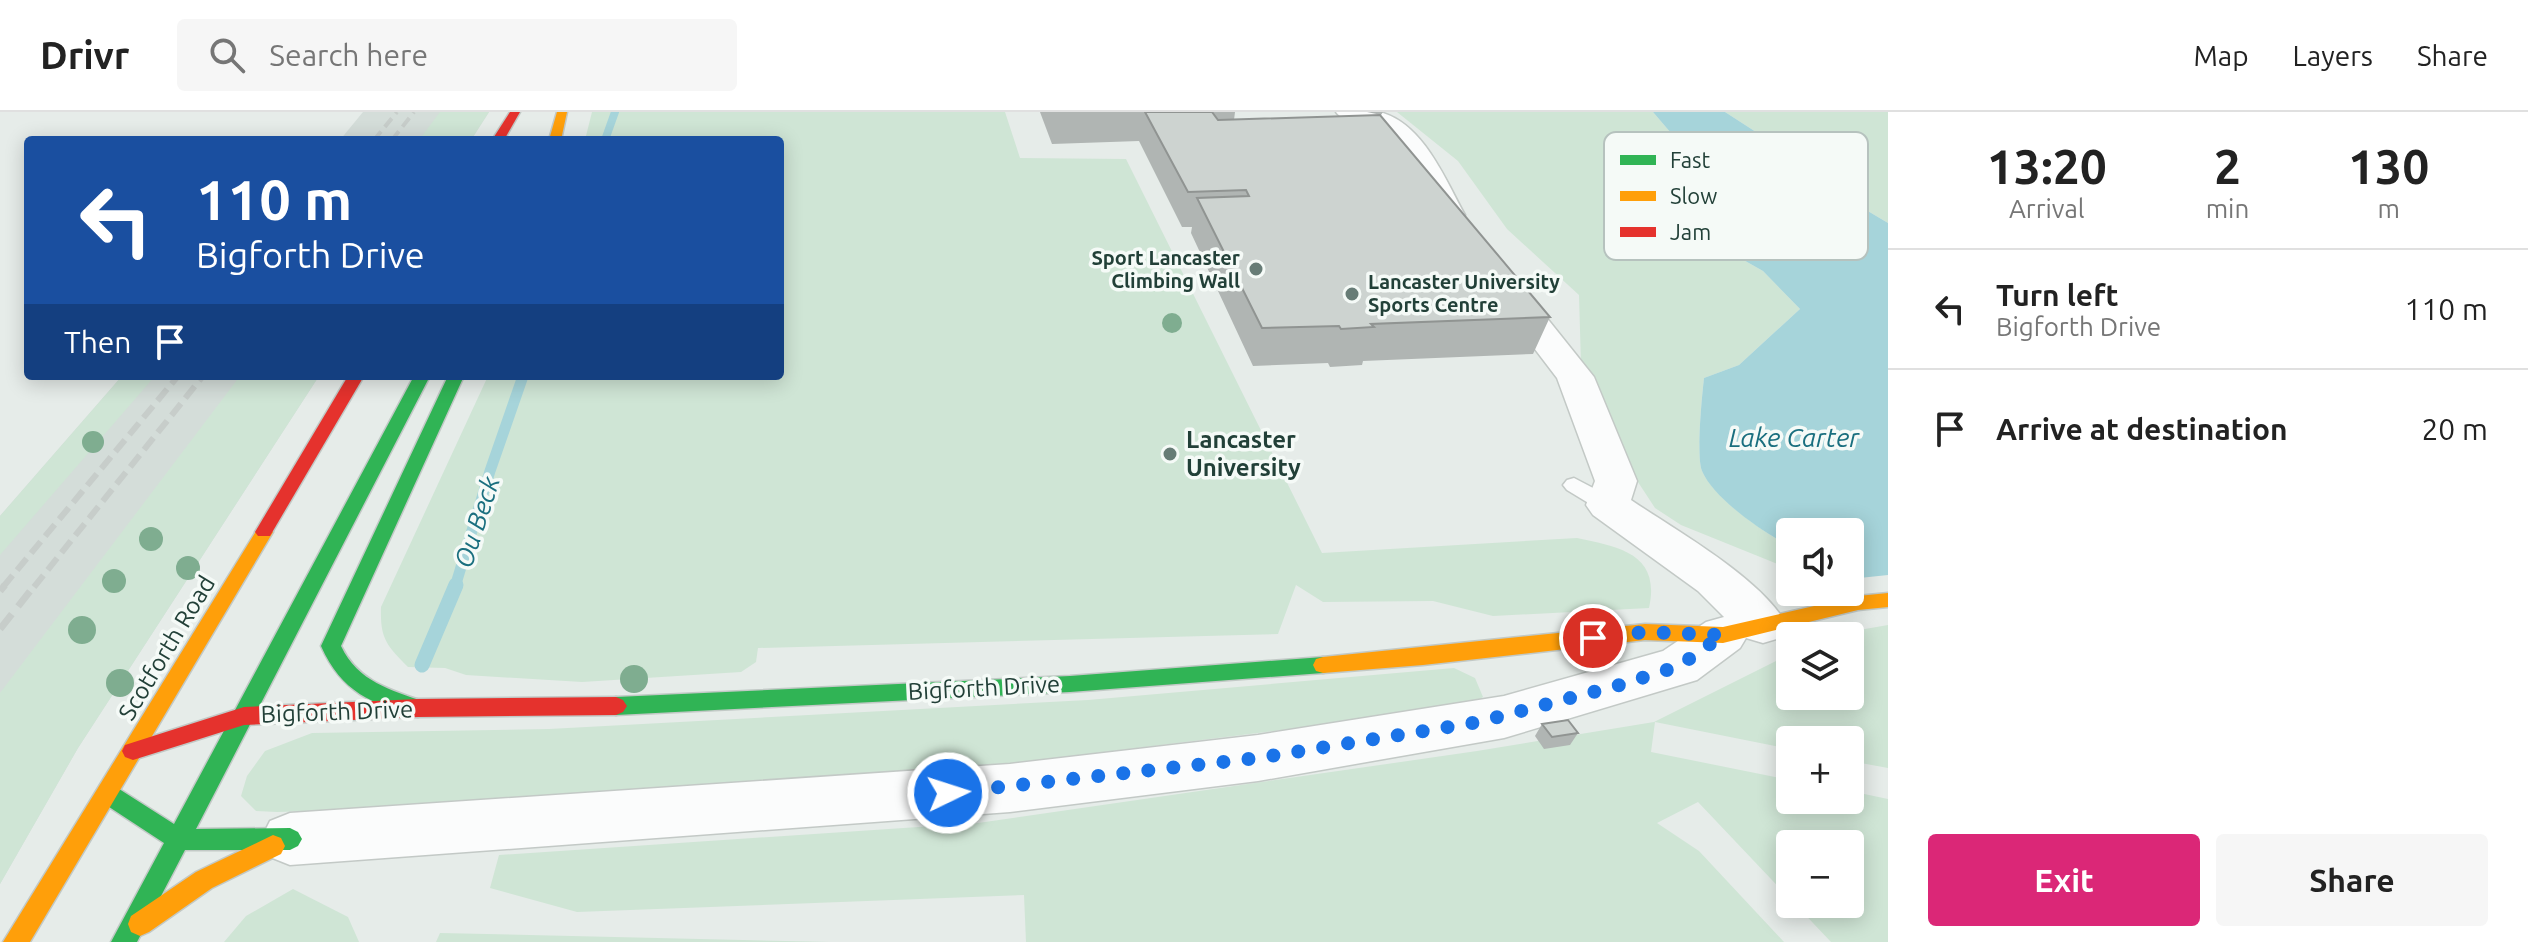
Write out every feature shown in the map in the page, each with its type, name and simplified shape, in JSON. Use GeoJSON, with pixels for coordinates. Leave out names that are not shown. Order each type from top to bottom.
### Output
{"type":"FeatureCollection","features":[{"type":"Feature","properties":{"kind":"main road"},"geometry":{"type":"LineString","coordinates":[[500,136],[515,112]]}},
{"type":"Feature","properties":{"kind":"main road"},"geometry":{"type":"LineString","coordinates":[[546,112],[546,136]]}},
{"type":"Feature","properties":{"kind":"main road"},"geometry":{"type":"LineString","coordinates":[[546,136],[562,112]]}},
{"type":"Feature","properties":{"kind":"main road","name":"Scotforth Road"},"geometry":{"type":"LineString","coordinates":[[16,942],[108,794],[354,380]]}},
{"type":"Feature","properties":{"kind":"main road"},"geometry":{"type":"LineString","coordinates":[[126,937],[420,380]]}},
{"type":"Feature","properties":{"kind":"main road"},"geometry":{"type":"LineString","coordinates":[[418,708],[370,694],[347,678],[335,661],[331,646],[454,380]]}},
{"type":"Feature","properties":{"kind":"main road","name":"Bigforth Drive"},"geometry":{"type":"LineString","coordinates":[[133,751],[244,716],[418,708],[667,706],[977,689],[1423,657],[1645,632],[1743,630],[1858,603],[1888,600]]}},
{"type":"Feature","properties":{"kind":"main road"},"geometry":{"type":"LineString","coordinates":[[108,794],[178,840],[290,839]]}},
{"type":"Feature","properties":{"kind":"main road"},"geometry":{"type":"LineString","coordinates":[[126,937],[181,892],[220,869],[290,839]]}},
{"type":"Feature","properties":{"kind":"street"},"geometry":{"type":"LineString","coordinates":[[1349,112],[1385,123],[1406,139],[1477,253],[1575,377],[1616,481],[1591,495],[1714,579],[1743,630]]}},
{"type":"Feature","properties":{"kind":"street","name":"Bigforth Drive"},"geometry":{"type":"LineString","coordinates":[[290,839],[1010,788],[1258,758],[1515,714],[1679,666],[1743,630]]}},
{"type":"Feature","properties":{"kind":"shaded area"},"geometry":{"type":"Polygon","coordinates":[[[363,112],[489,112],[474,136],[343,136],[363,112]]]}},
{"type":"Feature","properties":{"kind":"shaded area"},"geometry":{"type":"Polygon","coordinates":[[[119,380],[316,380],[78,748],[0,884],[0,516],[119,380]]]}},
{"type":"Feature","properties":{"kind":"green space"},"geometry":{"type":"Polygon","coordinates":[[[440,112],[489,112],[474,136],[422,136],[440,112]]]}},
{"type":"Feature","properties":{"kind":"green space"},"geometry":{"type":"Polygon","coordinates":[[[592,112],[1005,112],[1020,158],[1126,159],[1322,553],[1577,538],[1622,550],[1643,564],[1651,590],[1649,608],[1493,616],[1433,601],[1323,602],[1296,585],[1278,634],[758,648],[756,662],[741,672],[582,682],[466,675],[445,668],[408,667],[386,640],[381,607],[486,380],[784,380],[784,136],[586,136],[592,112]]]}},
{"type":"Feature","properties":{"kind":"green space"},"geometry":{"type":"Polygon","coordinates":[[[1397,112],[1653,112],[1670,132],[1604,132],[1604,260],[1744,260],[1763,271],[1800,309],[1739,365],[1704,378],[1700,426],[1702,471],[1717,492],[1741,514],[1776,538],[1776,563],[1681,525],[1655,508],[1615,447],[1581,365],[1579,295],[1507,229],[1458,161],[1397,112]]]}},
{"type":"Feature","properties":{"kind":"green space"},"geometry":{"type":"Polygon","coordinates":[[[1725,112],[1888,112],[1888,223],[1868,211],[1868,132],[1756,132],[1725,112]]]}},
{"type":"Feature","properties":{"kind":"green space"},"geometry":{"type":"Polygon","coordinates":[[[119,380],[152,380],[0,555],[0,516],[119,380]]]}},
{"type":"Feature","properties":{"kind":"green space"},"geometry":{"type":"Polygon","coordinates":[[[237,380],[316,380],[78,748],[0,884],[0,693],[237,380]]]}},
{"type":"Feature","properties":{"kind":"green space"},"geometry":{"type":"Polygon","coordinates":[[[1888,625],[1888,768],[1864,764],[1864,726],[1776,726],[1776,746],[1655,722],[1651,752],[1776,777],[1776,814],[1864,814],[1864,794],[1888,799],[1888,942],[1831,942],[1808,918],[1864,918],[1864,830],[1776,830],[1776,884],[1698,802],[1657,823],[1699,851],[1784,942],[1026,942],[1024,895],[577,912],[490,888],[499,855],[978,823],[1477,751],[1654,722],[1776,661],[1776,710],[1864,710],[1864,629],[1888,625]]]}},
{"type":"Feature","properties":{"kind":"green space"},"geometry":{"type":"Polygon","coordinates":[[[1454,668],[1475,678],[1483,697],[1468,707],[1000,765],[525,805],[277,812],[256,811],[241,796],[247,776],[265,751],[312,733],[549,729],[1088,700],[1454,668]]]}},
{"type":"Feature","properties":{"kind":"green space"},"geometry":{"type":"Polygon","coordinates":[[[293,889],[348,917],[359,942],[224,942],[246,916],[293,889]]]}},
{"type":"Feature","properties":{"kind":"green space"},"geometry":{"type":"Polygon","coordinates":[[[440,933],[831,942],[436,942],[440,933]]]}},
{"type":"Feature","properties":{"kind":"water","name":"Lake Carter"},"geometry":{"type":"Polygon","coordinates":[[[1653,112],[1725,112],[1756,132],[1670,132],[1653,112]]]}},
{"type":"Feature","properties":{"kind":"water","name":"Lake Carter"},"geometry":{"type":"Polygon","coordinates":[[[1868,211],[1888,223],[1888,575],[1864,578],[1864,518],[1776,518],[1776,538],[1728,504],[1702,471],[1699,440],[1704,378],[1739,365],[1800,309],[1763,271],[1744,260],[1868,260],[1868,211]]]}},
{"type":"Feature","properties":{"kind":"building","name":"Lancaster University Sports Centre"},"geometry":{"type":"Polygon","coordinates":[[[1145,112],[1212,112],[1218,120],[1380,115],[1550,317],[1371,324],[1374,327],[1341,329],[1339,326],[1262,328],[1197,198],[1249,196],[1246,190],[1188,192],[1145,112]]]}},
{"type":"Feature","properties":{"kind":"building"},"geometry":{"type":"Polygon","coordinates":[[[1568,720],[1578,733],[1552,737],[1542,724],[1568,720]]]}},
{"type":"Feature","properties":{"kind":"waterway","name":"Ou Beck"},"geometry":{"type":"LineString","coordinates":[[606,136],[615,112]]}},
{"type":"Feature","properties":{"kind":"waterway","name":"Ou Beck"},"geometry":{"type":"LineString","coordinates":[[455,587],[522,380]]}},
{"type":"Feature","properties":{"kind":"waterway","name":"Ou Beck"},"geometry":{"type":"LineString","coordinates":[[422,665],[456,585]]}},
{"type":"Feature","properties":{"kind":"railway"},"geometry":{"type":"LineString","coordinates":[[377,136],[397,112]]}},
{"type":"Feature","properties":{"kind":"railway"},"geometry":{"type":"LineString","coordinates":[[395,136],[414,112]]}},
{"type":"Feature","properties":{"kind":"railway"},"geometry":{"type":"LineString","coordinates":[[3,587],[175,380]]}},
{"type":"Feature","properties":{"kind":"railway"},"geometry":{"type":"LineString","coordinates":[[34,587],[200,380]]}},
{"type":"Feature","properties":{"kind":"railway"},"geometry":{"type":"LineString","coordinates":[[0,591],[5,585]]}},
{"type":"Feature","properties":{"kind":"railway"},"geometry":{"type":"LineString","coordinates":[[0,629],[35,585]]}},
{"type":"Feature","properties":{"kind":"traffic: fast"},"geometry":{"type":"LineString","coordinates":[[124,942],[420,380]]}},
{"type":"Feature","properties":{"kind":"traffic: fast"},"geometry":{"type":"LineString","coordinates":[[418,708],[377,694],[355,681],[337,660],[331,646],[454,380]]}},
{"type":"Feature","properties":{"kind":"traffic: fast"},"geometry":{"type":"LineString","coordinates":[[616,706],[1070,684],[1323,665]]}},
{"type":"Feature","properties":{"kind":"traffic: fast"},"geometry":{"type":"LineString","coordinates":[[108,794],[178,840],[290,839]]}},
{"type":"Feature","properties":{"kind":"traffic: slow"},"geometry":{"type":"LineString","coordinates":[[556,136],[562,112]]}},
{"type":"Feature","properties":{"kind":"traffic: slow"},"geometry":{"type":"LineString","coordinates":[[16,942],[264,532]]}},
{"type":"Feature","properties":{"kind":"traffic: slow"},"geometry":{"type":"LineString","coordinates":[[1323,665],[1645,632],[1723,635],[1858,603],[1888,600]]}},
{"type":"Feature","properties":{"kind":"traffic: slow"},"geometry":{"type":"LineString","coordinates":[[140,924],[204,880],[273,846]]}},
{"type":"Feature","properties":{"kind":"traffic: jam"},"geometry":{"type":"LineString","coordinates":[[500,136],[515,112]]}},
{"type":"Feature","properties":{"kind":"traffic: jam"},"geometry":{"type":"LineString","coordinates":[[264,532],[354,380]]}},
{"type":"Feature","properties":{"kind":"traffic: jam"},"geometry":{"type":"LineString","coordinates":[[244,716],[418,708],[616,706]]}},
{"type":"Feature","properties":{"kind":"traffic: jam"},"geometry":{"type":"LineString","coordinates":[[133,751],[244,716]]}},
{"type":"Feature","properties":{"kind":"place","name":"Sport Lancaster Climbing Wall"},"geometry":{"type":"Point","coordinates":[1256,269]}},
{"type":"Feature","properties":{"kind":"place","name":"Lancaster University Sports Centre"},"geometry":{"type":"Point","coordinates":[1352,294]}},
{"type":"Feature","properties":{"kind":"place","name":"Lancaster University"},"geometry":{"type":"Point","coordinates":[1170,454]}},
{"type":"Feature","properties":{"kind":"route"},"geometry":{"type":"LineString","coordinates":[[948,793],[1258,758],[1504,717],[1679,666],[1723,635],[1645,632],[1593,638]]}}]}
